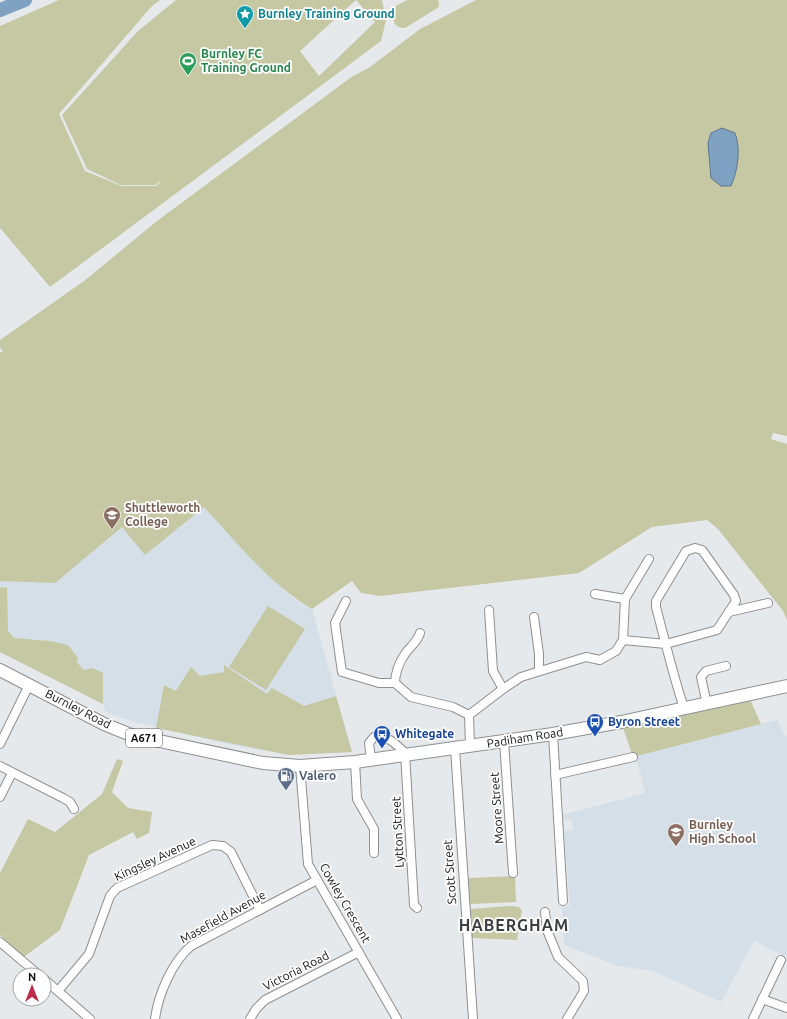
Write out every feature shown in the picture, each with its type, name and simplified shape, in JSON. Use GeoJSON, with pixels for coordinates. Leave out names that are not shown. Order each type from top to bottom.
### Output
{"type":"FeatureCollection","features":[{"type":"Feature","properties":{"kind":"main road","name":"Burnley Road"},"geometry":{"type":"LineString","coordinates":[[0,670],[131,735],[263,763],[300,766]]}},
{"type":"Feature","properties":{"kind":"main road","name":"Padiham Road"},"geometry":{"type":"LineString","coordinates":[[748,695],[787,681]]}},
{"type":"Feature","properties":{"kind":"main road","name":"Padiham Road"},"geometry":{"type":"LineString","coordinates":[[300,766],[355,762],[553,734],[707,704],[787,686]]}},
{"type":"Feature","properties":{"kind":"street"},"geometry":{"type":"LineString","coordinates":[[623,640],[666,644],[717,630],[736,601],[734,595],[702,550],[695,548],[686,551],[656,601],[666,644],[684,708]]}},
{"type":"Feature","properties":{"kind":"street"},"geometry":{"type":"LineString","coordinates":[[469,715],[503,688],[521,677],[539,670],[586,657],[600,660],[616,651],[623,640],[625,599],[649,560]]}},
{"type":"Feature","properties":{"kind":"street"},"geometry":{"type":"LineString","coordinates":[[595,594],[625,599]]}},
{"type":"Feature","properties":{"kind":"street"},"geometry":{"type":"LineString","coordinates":[[346,601],[336,623],[342,672],[379,683],[395,683],[411,697],[453,707],[469,715]]}},
{"type":"Feature","properties":{"kind":"street"},"geometry":{"type":"LineString","coordinates":[[729,612],[768,603]]}},
{"type":"Feature","properties":{"kind":"street"},"geometry":{"type":"LineString","coordinates":[[489,610],[493,671],[503,688]]}},
{"type":"Feature","properties":{"kind":"street"},"geometry":{"type":"LineString","coordinates":[[534,617],[540,654],[539,670]]}},
{"type":"Feature","properties":{"kind":"street"},"geometry":{"type":"LineString","coordinates":[[395,683],[395,676],[405,654],[418,640],[420,633]]}},
{"type":"Feature","properties":{"kind":"street"},"geometry":{"type":"LineString","coordinates":[[707,704],[701,677],[706,671],[726,666]]}},
{"type":"Feature","properties":{"kind":"street"},"geometry":{"type":"LineString","coordinates":[[0,744],[29,685]]}},
{"type":"Feature","properties":{"kind":"street"},"geometry":{"type":"LineString","coordinates":[[469,715],[470,746]]}},
{"type":"Feature","properties":{"kind":"street"},"geometry":{"type":"LineString","coordinates":[[553,734],[563,901]]}},
{"type":"Feature","properties":{"kind":"street"},"geometry":{"type":"LineString","coordinates":[[371,759],[369,743],[374,737],[382,735],[393,742],[405,754]]}},
{"type":"Feature","properties":{"kind":"street","name":"Moore Street"},"geometry":{"type":"LineString","coordinates":[[504,741],[513,873]]}},
{"type":"Feature","properties":{"kind":"street","name":"Scott Street"},"geometry":{"type":"LineString","coordinates":[[455,748],[473,1019]]}},
{"type":"Feature","properties":{"kind":"street","name":"Lytton Street"},"geometry":{"type":"LineString","coordinates":[[405,754],[414,905],[417,908]]}},
{"type":"Feature","properties":{"kind":"street"},"geometry":{"type":"LineString","coordinates":[[555,775],[633,757]]}},
{"type":"Feature","properties":{"kind":"street"},"geometry":{"type":"LineString","coordinates":[[355,762],[358,799],[374,829],[374,853]]}},
{"type":"Feature","properties":{"kind":"street"},"geometry":{"type":"LineString","coordinates":[[0,766],[12,774],[70,802],[74,809]]}},
{"type":"Feature","properties":{"kind":"street","name":"Cowley Crescent"},"geometry":{"type":"LineString","coordinates":[[300,766],[308,864],[397,1019]]}},
{"type":"Feature","properties":{"kind":"street"},"geometry":{"type":"LineString","coordinates":[[0,798],[12,774]]}},
{"type":"Feature","properties":{"kind":"street","name":"Kingsley Avenue"},"geometry":{"type":"LineString","coordinates":[[58,991],[89,954],[110,896],[117,888],[212,845],[223,846],[231,852],[260,910]]}},
{"type":"Feature","properties":{"kind":"street","name":"Masefield Avenue"},"geometry":{"type":"LineString","coordinates":[[155,1019],[156,1011],[167,982],[182,953],[191,946],[318,880]]}},
{"type":"Feature","properties":{"kind":"street"},"geometry":{"type":"LineString","coordinates":[[545,912],[547,930],[558,957],[583,981],[584,991],[567,1019]]}},
{"type":"Feature","properties":{"kind":"street"},"geometry":{"type":"LineString","coordinates":[[0,942],[30,967]]}},
{"type":"Feature","properties":{"kind":"street","name":"Victoria Road"},"geometry":{"type":"LineString","coordinates":[[250,1019],[256,1009],[265,1000],[359,952]]}},
{"type":"Feature","properties":{"kind":"street"},"geometry":{"type":"LineString","coordinates":[[754,1019],[781,960]]}},
{"type":"Feature","properties":{"kind":"street"},"geometry":{"type":"LineString","coordinates":[[52,986],[90,1019]]}},
{"type":"Feature","properties":{"kind":"street"},"geometry":{"type":"LineString","coordinates":[[762,999],[787,1008]]}},
{"type":"Feature","properties":{"kind":"shaded area","name":"Shuttleworth College"},"geometry":{"type":"Polygon","coordinates":[[[55,323],[246,552],[293,598],[312,609],[352,752],[289,755],[232,745],[138,723],[110,714],[105,711],[103,704],[0,652],[0,353],[55,323]]]}},
{"type":"Feature","properties":{"kind":"shaded area","name":"Burnley High School"},"geometry":{"type":"Polygon","coordinates":[[[777,720],[785,736],[787,736],[787,957],[754,941],[721,1002],[653,971],[618,966],[564,945],[562,907],[570,906],[564,831],[573,830],[572,820],[563,819],[562,815],[645,793],[635,754],[777,720]]]}},
{"type":"Feature","properties":{"kind":"green space"},"geometry":{"type":"Polygon","coordinates":[[[59,0],[160,0],[151,7],[59,114],[85,171],[122,186],[156,186],[163,179],[155,185],[121,185],[87,169],[62,115],[138,31],[176,0],[356,0],[382,0],[386,20],[381,41],[50,287],[0,228],[0,26],[59,0]],[[356,0],[300,51],[319,76],[375,22],[356,0]]]}},
{"type":"Feature","properties":{"kind":"green space"},"geometry":{"type":"Polygon","coordinates":[[[407,0],[437,0],[439,2],[439,7],[405,28],[401,28],[394,22],[392,8],[407,0]]]}},
{"type":"Feature","properties":{"kind":"green space"},"geometry":{"type":"Polygon","coordinates":[[[476,0],[787,0],[787,436],[773,433],[771,439],[787,444],[787,620],[783,611],[718,529],[707,520],[652,527],[579,573],[380,596],[361,593],[352,581],[312,609],[282,588],[268,575],[204,507],[145,555],[122,527],[55,583],[0,581],[0,353],[3,351],[0,348],[0,340],[84,281],[157,221],[350,78],[370,67],[420,29],[476,0]]]}},
{"type":"Feature","properties":{"kind":"green space"},"geometry":{"type":"Polygon","coordinates":[[[7,587],[8,631],[14,638],[50,641],[68,645],[78,658],[77,662],[83,670],[92,668],[103,673],[103,704],[0,652],[0,588],[7,587]]]}},
{"type":"Feature","properties":{"kind":"green space"},"geometry":{"type":"Polygon","coordinates":[[[268,606],[305,629],[266,690],[229,667],[268,606]]]}},
{"type":"Feature","properties":{"kind":"green space"},"geometry":{"type":"Polygon","coordinates":[[[224,665],[267,694],[272,688],[304,706],[336,696],[352,752],[289,755],[156,728],[164,685],[176,691],[191,667],[200,676],[224,672],[224,665]]]}},
{"type":"Feature","properties":{"kind":"green space"},"geometry":{"type":"Polygon","coordinates":[[[748,695],[761,724],[633,757],[621,722],[748,695]]]}},
{"type":"Feature","properties":{"kind":"green space"},"geometry":{"type":"Polygon","coordinates":[[[117,759],[123,761],[112,792],[128,808],[152,812],[149,833],[137,839],[133,832],[89,855],[60,930],[24,957],[0,935],[0,873],[28,819],[55,832],[102,794],[117,759]]]}},
{"type":"Feature","properties":{"kind":"green space"},"geometry":{"type":"Polygon","coordinates":[[[515,876],[516,902],[470,904],[468,878],[515,876]]]}},
{"type":"Feature","properties":{"kind":"green space"},"geometry":{"type":"Polygon","coordinates":[[[511,906],[519,907],[522,911],[517,940],[472,938],[470,909],[511,906]]]}},
{"type":"Feature","properties":{"kind":"water"},"geometry":{"type":"Polygon","coordinates":[[[722,128],[735,133],[737,139],[738,160],[731,186],[721,186],[711,178],[708,143],[711,133],[722,128]]]}},
{"type":"Feature","properties":{"kind":"waterway"},"geometry":{"type":"LineString","coordinates":[[0,10],[25,0]]}},
{"type":"Feature","properties":{"kind":"place","name":"Burnley Training Ground"},"geometry":{"type":"Point","coordinates":[245,29]}},
{"type":"Feature","properties":{"kind":"place","name":"Burnley FC Training Ground"},"geometry":{"type":"Point","coordinates":[188,76]}},
{"type":"Feature","properties":{"kind":"place","name":"Shuttleworth College"},"geometry":{"type":"Point","coordinates":[112,530]}},
{"type":"Feature","properties":{"kind":"place","name":"Byron Street"},"geometry":{"type":"Point","coordinates":[595,737]}},
{"type":"Feature","properties":{"kind":"place","name":"Whitegate"},"geometry":{"type":"Point","coordinates":[382,749]}},
{"type":"Feature","properties":{"kind":"place","name":"Valero"},"geometry":{"type":"Point","coordinates":[286,791]}},
{"type":"Feature","properties":{"kind":"place","name":"Burnley High School"},"geometry":{"type":"Point","coordinates":[676,847]}},
{"type":"Feature","properties":{"kind":"district","name":"HABERGHAM"},"geometry":{"type":"Point","coordinates":[514,925]}}]}
